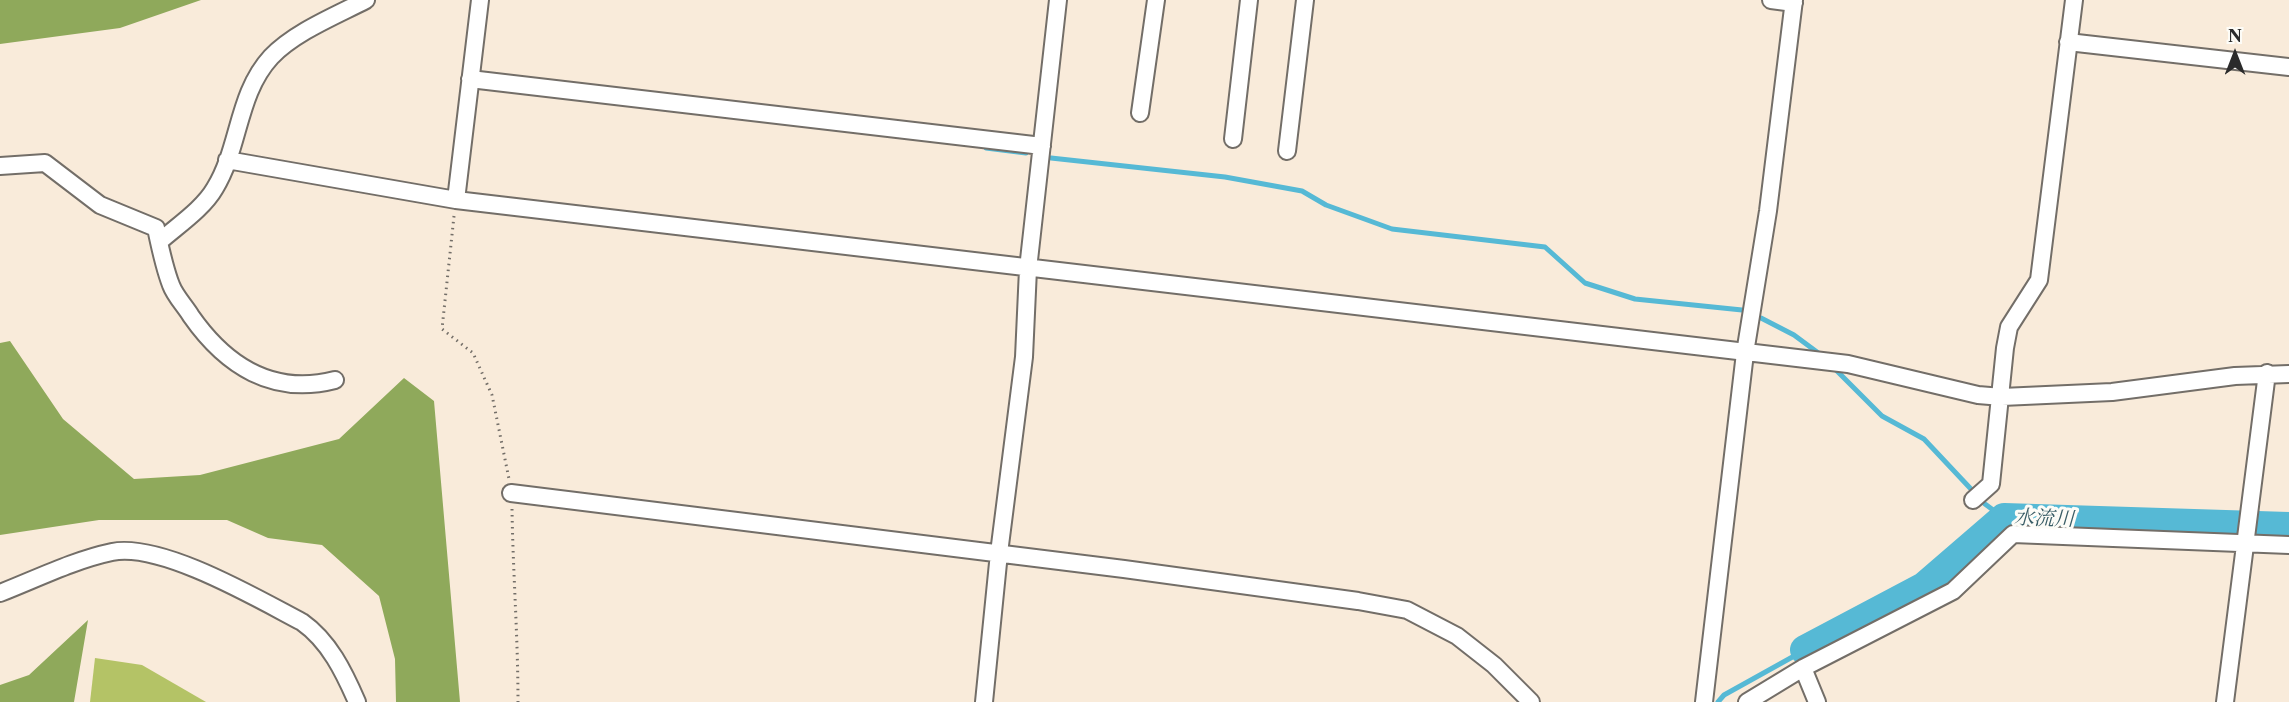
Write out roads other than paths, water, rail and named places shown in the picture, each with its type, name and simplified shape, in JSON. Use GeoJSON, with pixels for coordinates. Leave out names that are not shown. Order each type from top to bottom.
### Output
{"type":"FeatureCollection","features":[{"type":"Feature","properties":{"kind":"street"},"geometry":{"type":"LineString","coordinates":[[159,242],[215,189],[227,160],[243,105],[259,73],[272,57],[290,42],[366,0]]}},
{"type":"Feature","properties":{"kind":"street"},"geometry":{"type":"LineString","coordinates":[[456,200],[480,0]]}},
{"type":"Feature","properties":{"kind":"street"},"geometry":{"type":"LineString","coordinates":[[984,702],[999,553],[1024,357],[1029,269],[1058,0]]}},
{"type":"Feature","properties":{"kind":"street"},"geometry":{"type":"LineString","coordinates":[[1140,113],[1156,0]]}},
{"type":"Feature","properties":{"kind":"street"},"geometry":{"type":"LineString","coordinates":[[1233,139],[1249,0]]}},
{"type":"Feature","properties":{"kind":"street"},"geometry":{"type":"LineString","coordinates":[[1287,151],[1305,0]]}},
{"type":"Feature","properties":{"kind":"street"},"geometry":{"type":"LineString","coordinates":[[1701,700],[1745,353],[1768,211],[1794,1],[1771,0]]}},
{"type":"Feature","properties":{"kind":"street"},"geometry":{"type":"LineString","coordinates":[[1972,500],[1991,484],[2009,327],[2039,280],[2074,0]]}},
{"type":"Feature","properties":{"kind":"street"},"geometry":{"type":"LineString","coordinates":[[2068,42],[2289,67]]}},
{"type":"Feature","properties":{"kind":"street"},"geometry":{"type":"LineString","coordinates":[[470,79],[1042,146]]}},
{"type":"Feature","properties":{"kind":"street"},"geometry":{"type":"LineString","coordinates":[[227,160],[456,200],[1745,353],[1848,363],[1978,395],[2002,397],[2112,392],[2267,373],[2289,374]]}},
{"type":"Feature","properties":{"kind":"street"},"geometry":{"type":"LineString","coordinates":[[0,166],[45,163],[100,205],[156,228],[172,288],[204,334],[230,359],[261,378],[288,384],[315,385],[335,380]]}},
{"type":"Feature","properties":{"kind":"street"},"geometry":{"type":"LineString","coordinates":[[2225,702],[2267,373]]}},
{"type":"Feature","properties":{"kind":"street"},"geometry":{"type":"LineString","coordinates":[[511,493],[999,553],[1358,601],[1407,610],[1456,636],[1494,665],[1531,702]]}},
{"type":"Feature","properties":{"kind":"street"},"geometry":{"type":"LineString","coordinates":[[1747,702],[1803,668],[1953,591],[2013,534],[2289,545]]}},
{"type":"Feature","properties":{"kind":"street"},"geometry":{"type":"LineString","coordinates":[[0,593],[113,552],[150,553],[229,583],[302,622],[313,630],[340,664],[357,702]]}},
{"type":"Feature","properties":{"kind":"street"},"geometry":{"type":"LineString","coordinates":[[1803,668],[1817,702]]}},
{"type":"Feature","properties":{"kind":"waterway"},"geometry":{"type":"LineString","coordinates":[[986,148],[1026,153]]}},
{"type":"Feature","properties":{"kind":"waterway"},"geometry":{"type":"LineString","coordinates":[[1051,158],[1225,177],[1302,191],[1326,205],[1392,229],[1545,247],[1585,283],[1635,299],[1742,310]]}},
{"type":"Feature","properties":{"kind":"waterway"},"geometry":{"type":"LineString","coordinates":[[1761,318],[1794,335],[1821,355]]}},
{"type":"Feature","properties":{"kind":"waterway"},"geometry":{"type":"LineString","coordinates":[[1833,367],[1882,416],[1924,439],[1985,504],[2004,518]]}},
{"type":"Feature","properties":{"kind":"waterway","name":"水流川"},"geometry":{"type":"LineString","coordinates":[[1805,650],[1924,587],[2004,518],[2289,527]]}},
{"type":"Feature","properties":{"kind":"waterway"},"geometry":{"type":"LineString","coordinates":[[1718,702],[1724,695],[1805,650]]}}]}
